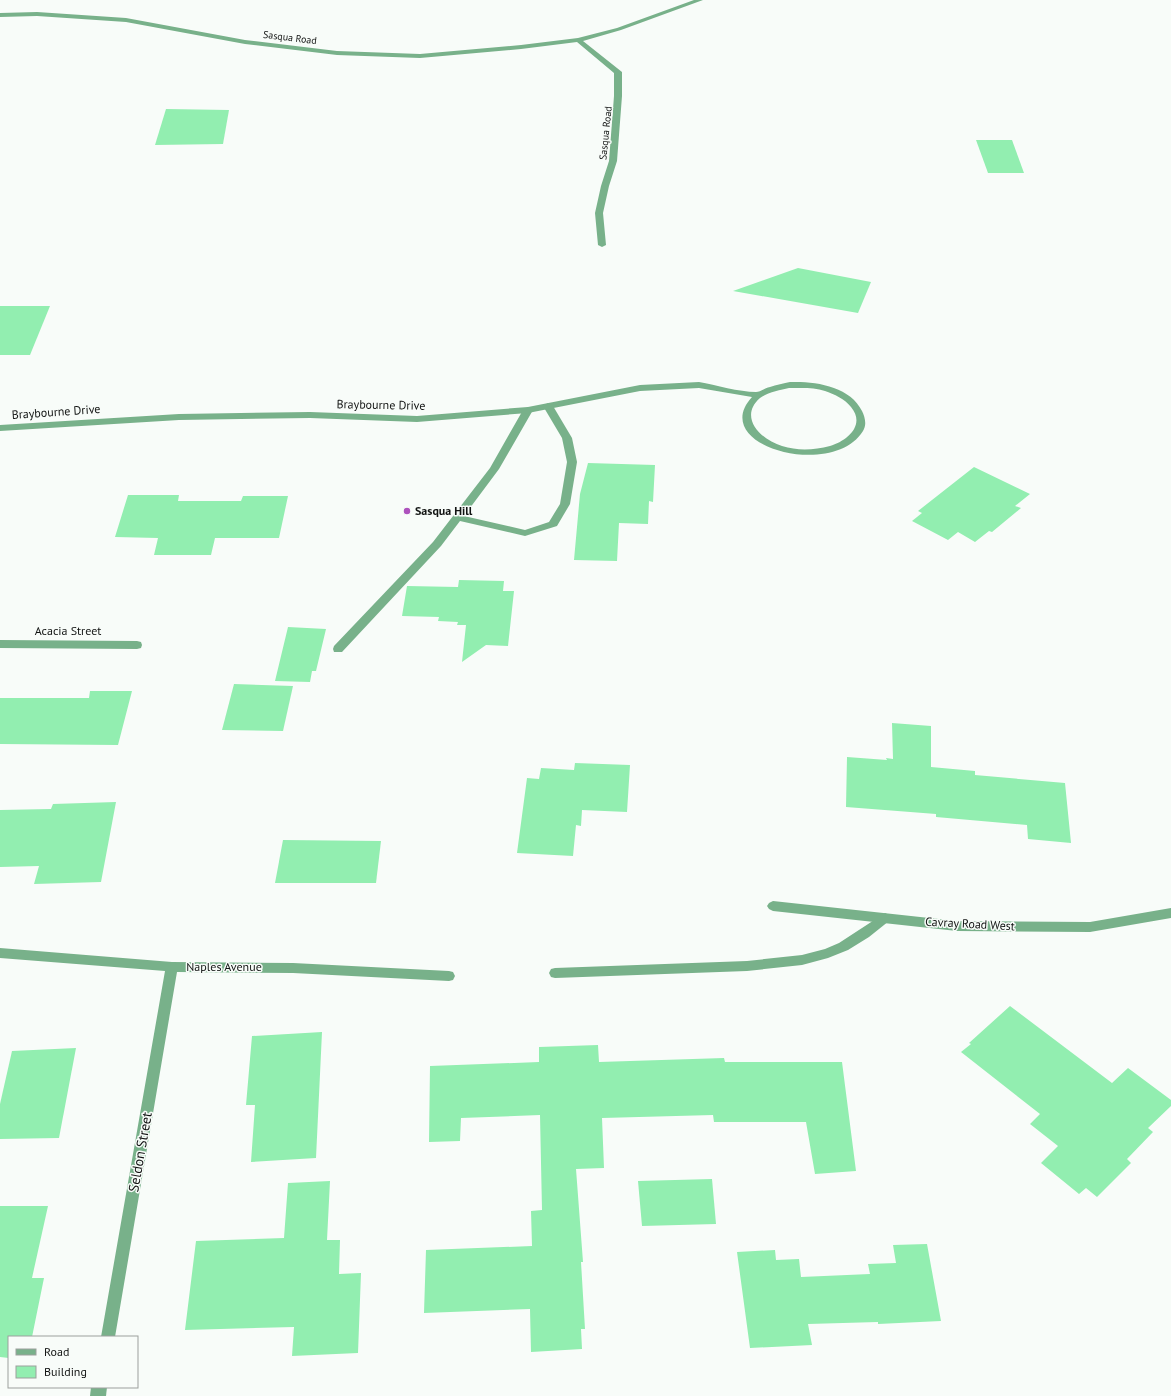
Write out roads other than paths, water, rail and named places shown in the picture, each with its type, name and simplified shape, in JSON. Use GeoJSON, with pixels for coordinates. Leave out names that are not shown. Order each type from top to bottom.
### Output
{"type":"FeatureCollection","features":[{"type":"Feature","properties":{"kind":"street","name":"Sasqua Road"},"geometry":{"type":"LineString","coordinates":[[0,15],[36,14],[126,20],[245,42],[337,53],[420,56],[521,47],[578,40],[618,29],[700,0]]}},
{"type":"Feature","properties":{"kind":"street","name":"Sasqua Road"},"geometry":{"type":"LineString","coordinates":[[578,40],[618,72],[618,96],[612,161],[599,213],[602,245]]}},
{"type":"Feature","properties":{"kind":"street","name":"Braybourne Drive"},"geometry":{"type":"LineString","coordinates":[[0,428],[179,417],[310,415],[417,419],[528,410],[640,388],[699,385],[758,395]]}},
{"type":"Feature","properties":{"kind":"street"},"geometry":{"type":"LineString","coordinates":[[789,385],[808,385],[826,388],[842,395],[855,405],[861,417],[860,429],[852,440],[837,448],[819,452],[798,452],[778,448],[761,440],[750,429],[746,417],[749,405],[758,395],[772,389],[789,385]]}},
{"type":"Feature","properties":{"kind":"street"},"geometry":{"type":"LineString","coordinates":[[457,517],[525,533],[553,524],[565,504],[572,462],[567,438],[548,406]]}},
{"type":"Feature","properties":{"kind":"street"},"geometry":{"type":"LineString","coordinates":[[338,649],[437,544],[494,469],[528,410]]}},
{"type":"Feature","properties":{"kind":"street","name":"Acacia Street"},"geometry":{"type":"LineString","coordinates":[[0,644],[137,644]]}},
{"type":"Feature","properties":{"kind":"street","name":"Cavray Road West"},"geometry":{"type":"LineString","coordinates":[[773,906],[957,926],[1090,927],[1170,916]]}},
{"type":"Feature","properties":{"kind":"street"},"geometry":{"type":"LineString","coordinates":[[555,972],[671,969],[800,961],[829,953],[865,934],[885,918]]}},
{"type":"Feature","properties":{"kind":"street","name":"Naples Avenue"},"geometry":{"type":"LineString","coordinates":[[0,953],[172,967],[293,968],[449,976]]}},
{"type":"Feature","properties":{"kind":"street","name":"Seldon Street"},"geometry":{"type":"LineString","coordinates":[[108,1336],[172,967]]}},
{"type":"Feature","properties":{"kind":"place","name":"Sasqua Hill"},"geometry":{"type":"Point","coordinates":[407,511]}}]}
